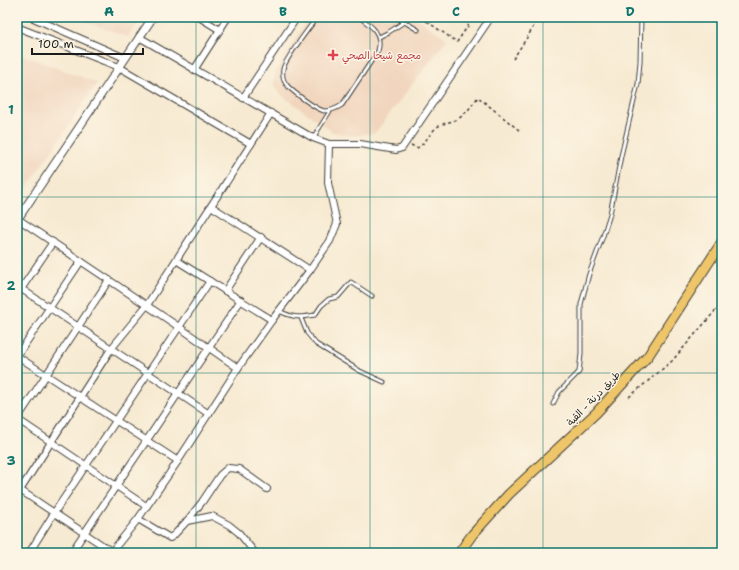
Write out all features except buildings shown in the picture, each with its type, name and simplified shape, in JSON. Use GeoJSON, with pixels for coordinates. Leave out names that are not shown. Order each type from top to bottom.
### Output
{"type":"FeatureCollection","features":[{"type":"Feature","properties":{"kind":"main road","name":"طريق درنة - القبة"},"geometry":{"type":"LineString","coordinates":[[459,553],[472,535],[509,494],[596,412],[648,356],[722,242]]}},
{"type":"Feature","properties":{"kind":"street"},"geometry":{"type":"LineString","coordinates":[[31,17],[125,58]]}},
{"type":"Feature","properties":{"kind":"street"},"geometry":{"type":"LineString","coordinates":[[153,17],[17,219],[180,327],[238,368]]}},
{"type":"Feature","properties":{"kind":"street"},"geometry":{"type":"LineString","coordinates":[[199,17],[220,30]]}},
{"type":"Feature","properties":{"kind":"street"},"geometry":{"type":"LineString","coordinates":[[194,70],[228,17]]}},
{"type":"Feature","properties":{"kind":"street"},"geometry":{"type":"LineString","coordinates":[[243,98],[297,17]]}},
{"type":"Feature","properties":{"kind":"street"},"geometry":{"type":"LineString","coordinates":[[140,38],[313,138],[329,144],[360,144],[396,150],[402,148],[491,17]]}},
{"type":"Feature","properties":{"kind":"street"},"geometry":{"type":"LineString","coordinates":[[17,27],[119,68],[251,144]]}},
{"type":"Feature","properties":{"kind":"street"},"geometry":{"type":"LineString","coordinates":[[271,113],[147,305],[111,349],[18,491],[54,513],[110,552],[112,552],[138,519],[178,461],[238,368],[330,241],[337,224],[328,183],[329,144]]}},
{"type":"Feature","properties":{"kind":"street"},"geometry":{"type":"LineString","coordinates":[[211,206],[310,270]]}},
{"type":"Feature","properties":{"kind":"street"},"geometry":{"type":"LineString","coordinates":[[225,291],[261,237]]}},
{"type":"Feature","properties":{"kind":"street"},"geometry":{"type":"LineString","coordinates":[[53,242],[18,290],[49,308],[209,414]]}},
{"type":"Feature","properties":{"kind":"street"},"geometry":{"type":"LineString","coordinates":[[176,260],[272,320]]}},
{"type":"Feature","properties":{"kind":"street"},"geometry":{"type":"LineString","coordinates":[[81,261],[17,356],[178,461]]}},
{"type":"Feature","properties":{"kind":"street"},"geometry":{"type":"LineString","coordinates":[[109,280],[17,419],[146,506]]}},
{"type":"Feature","properties":{"kind":"street"},"geometry":{"type":"LineString","coordinates":[[29,553],[54,513],[210,281]]}},
{"type":"Feature","properties":{"kind":"street"},"geometry":{"type":"LineString","coordinates":[[71,553],[241,300]]}},
{"type":"Feature","properties":{"kind":"street"},"geometry":{"type":"LineString","coordinates":[[138,519],[170,538],[202,502],[220,475],[228,468],[239,470],[267,489]]}},
{"type":"Feature","properties":{"kind":"street"},"geometry":{"type":"LineString","coordinates":[[186,521],[212,516],[230,525],[239,533],[255,553]]}},
{"type":"Feature","properties":{"kind":"lane"},"geometry":{"type":"LineString","coordinates":[[317,17],[285,64],[283,74],[285,82],[291,88],[318,109],[330,111],[342,105],[375,56],[379,47],[379,37],[373,27],[359,17]]}},
{"type":"Feature","properties":{"kind":"lane"},"geometry":{"type":"LineString","coordinates":[[396,17],[418,30]]}},
{"type":"Feature","properties":{"kind":"lane"},"geometry":{"type":"LineString","coordinates":[[554,404],[559,392],[579,372],[581,354],[581,304],[589,274],[610,214],[619,164],[638,84],[641,17]]}},
{"type":"Feature","properties":{"kind":"lane"},"geometry":{"type":"LineString","coordinates":[[379,37],[404,22]]}},
{"type":"Feature","properties":{"kind":"lane"},"geometry":{"type":"LineString","coordinates":[[313,138],[330,111]]}},
{"type":"Feature","properties":{"kind":"lane"},"geometry":{"type":"LineString","coordinates":[[279,310],[288,315],[301,318],[315,315],[321,306],[330,299],[338,296],[352,282],[372,296]]}},
{"type":"Feature","properties":{"kind":"lane"},"geometry":{"type":"LineString","coordinates":[[301,318],[307,333],[316,344],[360,371],[384,382]]}},
{"type":"Feature","properties":{"kind":"path"},"geometry":{"type":"LineString","coordinates":[[429,18],[429,23],[457,42],[474,17]]}},
{"type":"Feature","properties":{"kind":"path"},"geometry":{"type":"LineString","coordinates":[[513,59],[539,17]]}},
{"type":"Feature","properties":{"kind":"path"},"geometry":{"type":"LineString","coordinates":[[406,142],[417,148],[423,145],[436,128],[443,123],[459,118],[470,108],[478,97],[520,131]]}},
{"type":"Feature","properties":{"kind":"path"},"geometry":{"type":"LineString","coordinates":[[629,397],[672,361],[722,303]]}},
{"type":"Feature","properties":{"kind":"shaded area"},"geometry":{"type":"Polygon","coordinates":[[[74,17],[142,17],[128,37],[74,17]]]}},
{"type":"Feature","properties":{"kind":"shaded area"},"geometry":{"type":"Polygon","coordinates":[[[309,17],[415,17],[447,39],[375,133],[351,136],[333,132],[280,94],[273,83],[276,72],[309,17]]]}},
{"type":"Feature","properties":{"kind":"shaded area"},"geometry":{"type":"Polygon","coordinates":[[[17,53],[97,83],[17,202],[17,53]]]}},
{"type":"Feature","properties":{"kind":"place","name":"مجمع شيحا الصحي"},"geometry":{"type":"Point","coordinates":[333,55]}}]}
